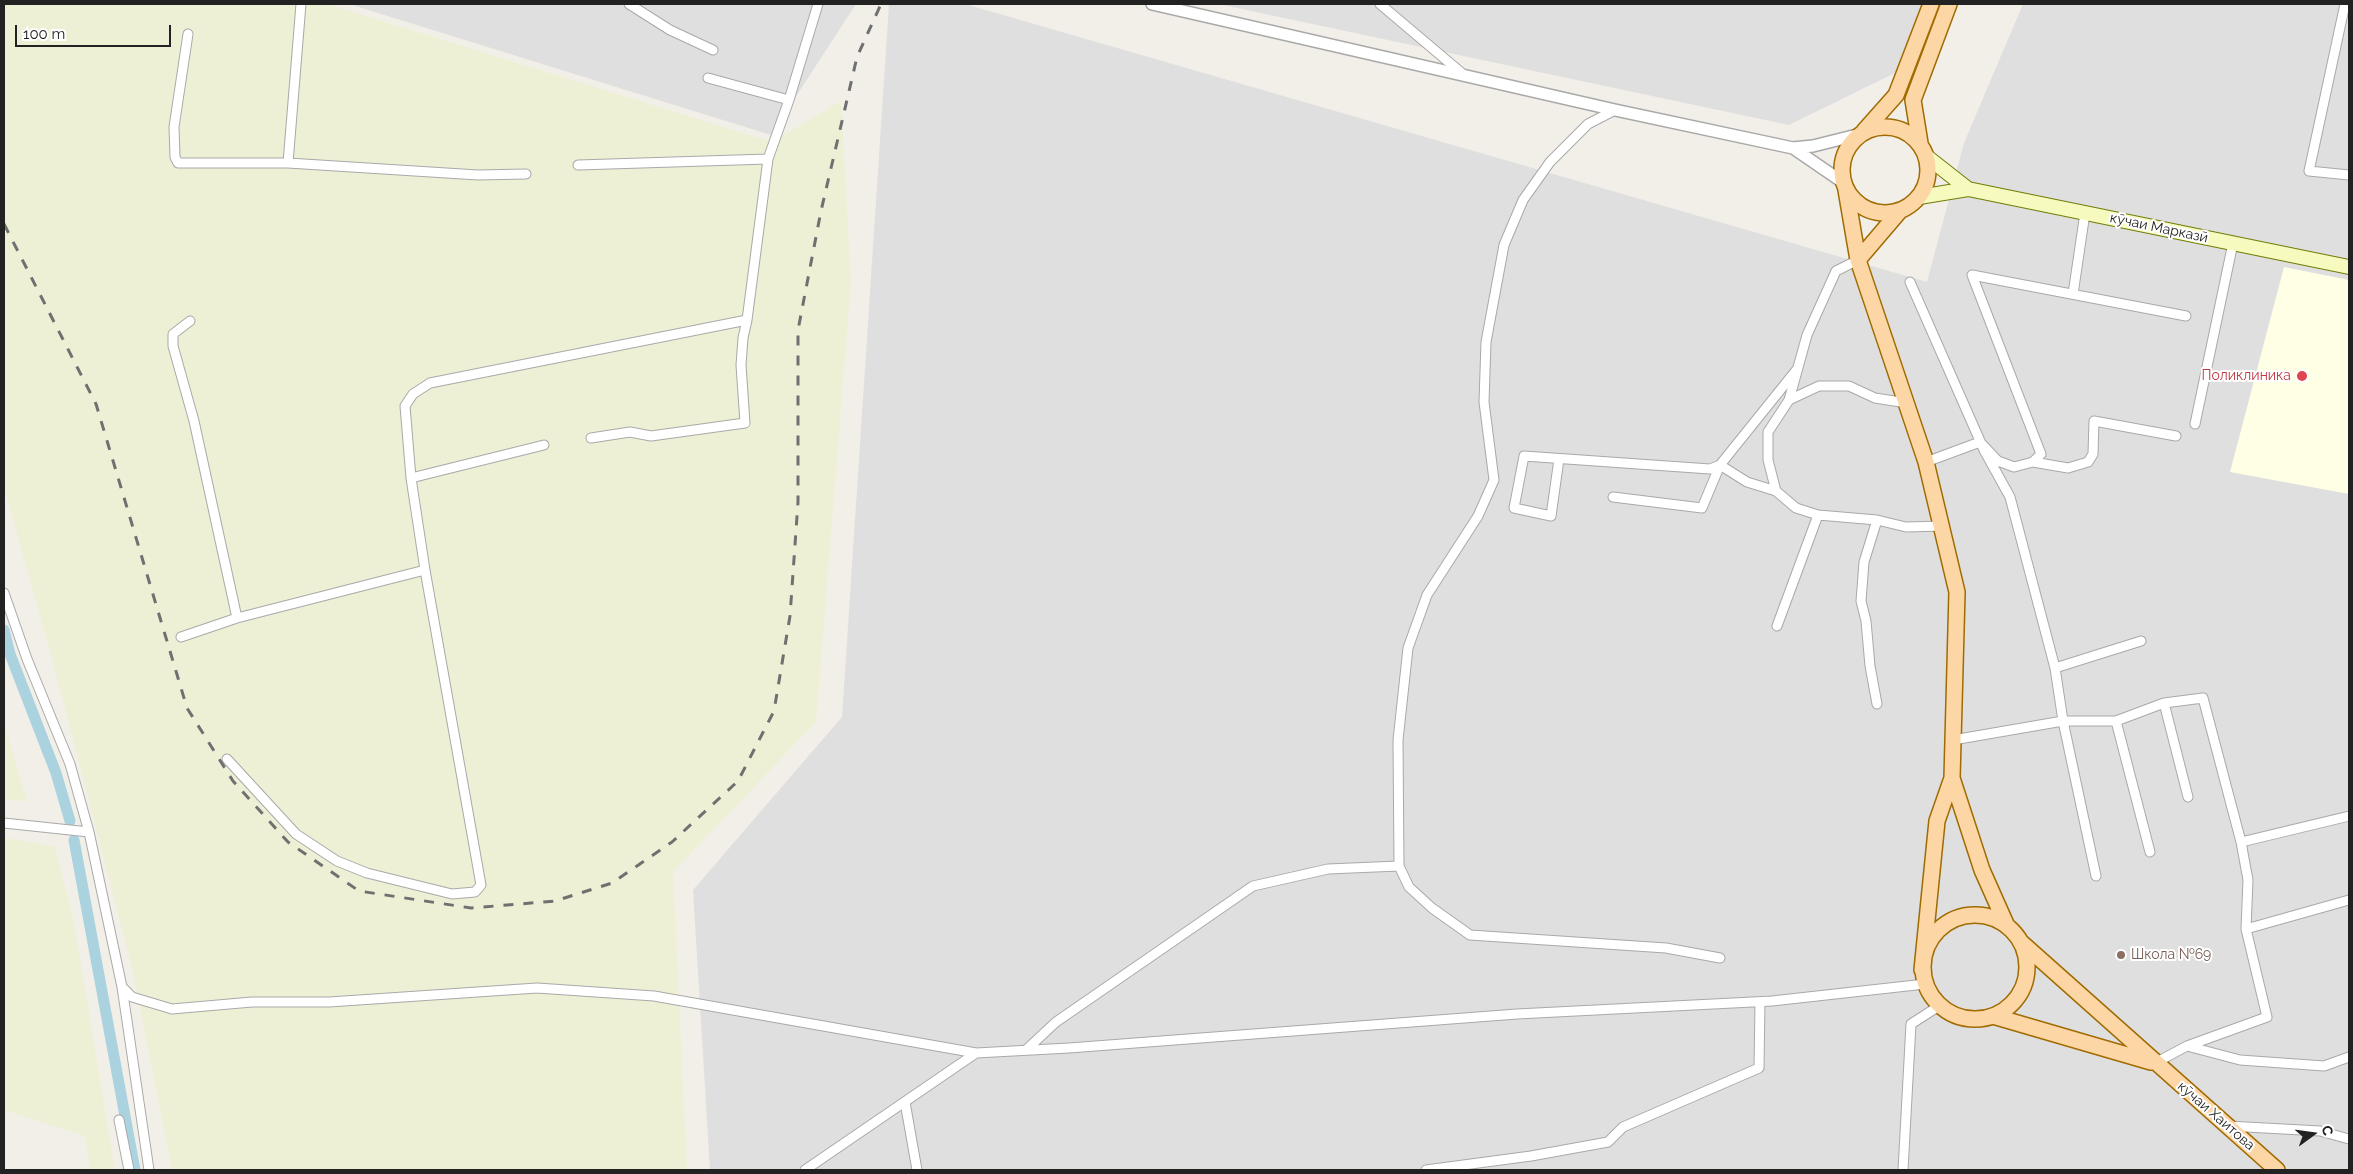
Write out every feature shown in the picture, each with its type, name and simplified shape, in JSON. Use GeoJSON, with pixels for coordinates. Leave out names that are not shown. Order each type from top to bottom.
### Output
{"type":"FeatureCollection","features":[{"type":"Feature","properties":{"kind":"main road"},"geometry":{"type":"LineString","coordinates":[[1923,977],[1937,821],[1952,778],[1957,592],[1926,462],[1858,260],[1842,169],[1844,156],[1851,143],[1896,95],[1931,4]]}},
{"type":"Feature","properties":{"kind":"main road"},"geometry":{"type":"LineString","coordinates":[[1858,260],[1899,212],[1910,206],[1919,197],[1926,184],[1929,170],[1913,100],[1949,4]]}},
{"type":"Feature","properties":{"kind":"main road"},"geometry":{"type":"LineString","coordinates":[[1862,133],[1875,127],[1894,128],[1911,135],[1923,150],[1968,189]]}},
{"type":"Feature","properties":{"kind":"main road"},"geometry":{"type":"LineString","coordinates":[[1845,186],[1863,208],[1874,212],[1899,212]]}},
{"type":"Feature","properties":{"kind":"main road"},"geometry":{"type":"LineString","coordinates":[[1919,197],[1968,189]]}},
{"type":"Feature","properties":{"kind":"main road","name":"кӯчаи Марказӣ"},"geometry":{"type":"LineString","coordinates":[[1968,189],[2349,267]]}},
{"type":"Feature","properties":{"kind":"main road"},"geometry":{"type":"LineString","coordinates":[[1952,778],[1982,870],[2006,924]]}},
{"type":"Feature","properties":{"kind":"main road"},"geometry":{"type":"LineString","coordinates":[[2006,924],[1991,916],[1957,917],[1942,925],[1931,937],[1924,953],[1923,977],[1939,1006],[1951,1014],[1979,1019],[1993,1016],[2008,1007],[2020,994],[2026,977],[2027,960],[2022,943]]}},
{"type":"Feature","properties":{"kind":"main road","name":"кӯчаи Хаитова"},"geometry":{"type":"LineString","coordinates":[[2006,924],[2022,943],[2276,1170]]}},
{"type":"Feature","properties":{"kind":"main road"},"geometry":{"type":"LineString","coordinates":[[1993,1016],[2155,1063]]}},
{"type":"Feature","properties":{"kind":"street"},"geometry":{"type":"LineString","coordinates":[[288,163],[301,4]]}},
{"type":"Feature","properties":{"kind":"street"},"geometry":{"type":"LineString","coordinates":[[629,4],[670,30],[713,50]]}},
{"type":"Feature","properties":{"kind":"street"},"geometry":{"type":"LineString","coordinates":[[591,438],[630,432],[651,436],[746,423],[741,366],[743,338],[768,159],[789,100],[818,4]]}},
{"type":"Feature","properties":{"kind":"street"},"geometry":{"type":"LineString","coordinates":[[1152,4],[1615,110],[1793,148],[1813,146],[1862,133]]}},
{"type":"Feature","properties":{"kind":"street"},"geometry":{"type":"LineString","coordinates":[[1380,4],[1464,75]]}},
{"type":"Feature","properties":{"kind":"street"},"geometry":{"type":"LineString","coordinates":[[2345,4],[2309,171],[2349,175]]}},
{"type":"Feature","properties":{"kind":"street"},"geometry":{"type":"LineString","coordinates":[[188,34],[174,127],[175,157],[178,163],[288,163],[478,176],[526,174]]}},
{"type":"Feature","properties":{"kind":"street"},"geometry":{"type":"LineString","coordinates":[[708,78],[789,100]]}},
{"type":"Feature","properties":{"kind":"street"},"geometry":{"type":"LineString","coordinates":[[1615,110],[1588,124],[1550,162],[1522,200],[1504,245],[1486,342],[1484,402],[1494,480],[1478,516],[1427,595],[1408,648],[1398,740],[1399,866],[1409,887],[1432,908],[1470,935],[1666,948],[1720,958]]}},
{"type":"Feature","properties":{"kind":"street"},"geometry":{"type":"LineString","coordinates":[[1793,148],[1845,186]]}},
{"type":"Feature","properties":{"kind":"street"},"geometry":{"type":"LineString","coordinates":[[578,166],[768,159]]}},
{"type":"Feature","properties":{"kind":"street"},"geometry":{"type":"LineString","coordinates":[[2073,294],[2086,213]]}},
{"type":"Feature","properties":{"kind":"street"},"geometry":{"type":"LineString","coordinates":[[2195,424],[2233,244]]}},
{"type":"Feature","properties":{"kind":"street"},"geometry":{"type":"LineString","coordinates":[[1776,491],[1768,460],[1768,432],[1789,400],[1807,335],[1836,271],[1858,260]]}},
{"type":"Feature","properties":{"kind":"street"},"geometry":{"type":"LineString","coordinates":[[2033,462],[2041,454],[1972,275],[2186,316]]}},
{"type":"Feature","properties":{"kind":"street"},"geometry":{"type":"LineString","coordinates":[[1910,282],[1980,442],[2010,497],[2056,668],[2063,721],[2096,876]]}},
{"type":"Feature","properties":{"kind":"street"},"geometry":{"type":"LineString","coordinates":[[227,759],[296,834],[337,861],[367,873],[452,894],[475,892],[481,885],[425,570],[411,478],[405,406],[413,394],[430,383],[747,320]]}},
{"type":"Feature","properties":{"kind":"street"},"geometry":{"type":"LineString","coordinates":[[190,321],[173,334],[173,346],[194,421],[237,618]]}},
{"type":"Feature","properties":{"kind":"street"},"geometry":{"type":"LineString","coordinates":[[1613,497],[1702,508],[1720,465],[1798,368]]}},
{"type":"Feature","properties":{"kind":"street"},"geometry":{"type":"LineString","coordinates":[[1789,400],[1820,386],[1849,386],[1875,398],[1907,404]]}},
{"type":"Feature","properties":{"kind":"street"},"geometry":{"type":"LineString","coordinates":[[1980,442],[1998,461],[2014,467],[2033,462],[2068,468],[2088,462],[2093,454],[2094,421],[2176,436]]}},
{"type":"Feature","properties":{"kind":"street"},"geometry":{"type":"LineString","coordinates":[[1926,462],[1980,442]]}},
{"type":"Feature","properties":{"kind":"street"},"geometry":{"type":"LineString","coordinates":[[411,478],[544,445]]}},
{"type":"Feature","properties":{"kind":"street"},"geometry":{"type":"LineString","coordinates":[[1559,459],[1551,516],[1514,508],[1524,456],[1710,469],[1720,465]]}},
{"type":"Feature","properties":{"kind":"street"},"geometry":{"type":"LineString","coordinates":[[1720,465],[1747,482],[1776,491],[1796,508],[1818,515],[1877,520],[1906,528],[1942,526]]}},
{"type":"Feature","properties":{"kind":"street"},"geometry":{"type":"LineString","coordinates":[[1777,626],[1818,515]]}},
{"type":"Feature","properties":{"kind":"street"},"geometry":{"type":"LineString","coordinates":[[1877,520],[1864,562],[1861,601],[1866,621],[1870,666],[1877,704]]}},
{"type":"Feature","properties":{"kind":"street"},"geometry":{"type":"LineString","coordinates":[[181,637],[237,618],[425,570]]}},
{"type":"Feature","properties":{"kind":"street"},"geometry":{"type":"LineString","coordinates":[[4,593],[26,660],[70,764],[89,832],[122,987],[149,1170]]}},
{"type":"Feature","properties":{"kind":"street"},"geometry":{"type":"LineString","coordinates":[[2056,668],[2141,641]]}},
{"type":"Feature","properties":{"kind":"street"},"geometry":{"type":"LineString","coordinates":[[1953,740],[2063,721],[2116,721],[2164,703],[2203,698],[2241,842],[2248,880],[2246,929],[2267,1017],[2187,1046],[2155,1063]]}},
{"type":"Feature","properties":{"kind":"street"},"geometry":{"type":"LineString","coordinates":[[2164,703],[2188,797]]}},
{"type":"Feature","properties":{"kind":"street"},"geometry":{"type":"LineString","coordinates":[[2116,721],[2150,852]]}},
{"type":"Feature","properties":{"kind":"street"},"geometry":{"type":"LineString","coordinates":[[2241,842],[2349,816]]}},
{"type":"Feature","properties":{"kind":"street"},"geometry":{"type":"LineString","coordinates":[[4,823],[89,832]]}},
{"type":"Feature","properties":{"kind":"street"},"geometry":{"type":"LineString","coordinates":[[1026,1050],[1056,1022],[1253,886],[1328,869],[1399,866]]}},
{"type":"Feature","properties":{"kind":"street"},"geometry":{"type":"LineString","coordinates":[[2246,929],[2349,900]]}},
{"type":"Feature","properties":{"kind":"street"},"geometry":{"type":"LineString","coordinates":[[122,987],[132,997],[172,1009],[252,1002],[329,1002],[537,988],[654,996],[976,1052],[1026,1050],[1517,1014],[1760,1002],[1923,977]]}},
{"type":"Feature","properties":{"kind":"street"},"geometry":{"type":"LineString","coordinates":[[1426,1170],[1531,1156],[1608,1142],[1623,1127],[1759,1068],[1760,1002]]}},
{"type":"Feature","properties":{"kind":"street"},"geometry":{"type":"LineString","coordinates":[[1903,1170],[1911,1024],[1939,1006]]}},
{"type":"Feature","properties":{"kind":"street"},"geometry":{"type":"LineString","coordinates":[[2187,1046],[2240,1060],[2324,1066],[2349,1057]]}},
{"type":"Feature","properties":{"kind":"street"},"geometry":{"type":"LineString","coordinates":[[805,1170],[976,1052]]}},
{"type":"Feature","properties":{"kind":"street"},"geometry":{"type":"LineString","coordinates":[[905,1102],[917,1170]]}},
{"type":"Feature","properties":{"kind":"street"},"geometry":{"type":"LineString","coordinates":[[118,1120],[129,1170]]}},
{"type":"Feature","properties":{"kind":"street"},"geometry":{"type":"LineString","coordinates":[[2228,1126],[2320,1131],[2349,1139]]}},
{"type":"Feature","properties":{"kind":"shaded area"},"geometry":{"type":"Polygon","coordinates":[[[4,4],[327,4],[772,142],[841,101],[851,282],[816,722],[673,872],[687,1170],[172,1170],[133,972],[55,670],[4,487],[4,4]]]}},
{"type":"Feature","properties":{"kind":"shaded area"},"geometry":{"type":"Polygon","coordinates":[[[349,4],[856,4],[771,135],[349,4]]]}},
{"type":"Feature","properties":{"kind":"shaded area"},"geometry":{"type":"Polygon","coordinates":[[[889,4],[965,4],[1927,282],[1964,143],[2023,4],[2349,4],[2349,1170],[710,1170],[693,890],[842,717],[889,4]]]}},
{"type":"Feature","properties":{"kind":"shaded area"},"geometry":{"type":"Polygon","coordinates":[[[1218,4],[1925,4],[1899,71],[1789,125],[1218,4]]]}},
{"type":"Feature","properties":{"kind":"shaded area","name":"Поликлиника"},"geometry":{"type":"Polygon","coordinates":[[[2284,267],[2349,280],[2349,494],[2230,472],[2284,267]]]}},
{"type":"Feature","properties":{"kind":"shaded area"},"geometry":{"type":"Polygon","coordinates":[[[4,723],[27,801],[4,800],[4,723]]]}},
{"type":"Feature","properties":{"kind":"shaded area"},"geometry":{"type":"Polygon","coordinates":[[[4,838],[55,846],[73,917],[115,1170],[90,1170],[85,1136],[4,1110],[4,838]]]}},
{"type":"Feature","properties":{"kind":"waterway"},"geometry":{"type":"LineString","coordinates":[[4,630],[10,654],[56,773],[70,821]]}},
{"type":"Feature","properties":{"kind":"waterway"},"geometry":{"type":"LineString","coordinates":[[74,840],[135,1170]]}},
{"type":"Feature","properties":{"kind":"railway"},"geometry":{"type":"LineString","coordinates":[[4,224],[96,404],[187,708],[233,781],[288,842],[359,891],[471,908],[555,901],[612,883],[672,842],[738,781],[774,711],[790,616],[798,502],[798,330],[821,211],[857,57],[881,4]]}},
{"type":"Feature","properties":{"kind":"place","name":"Поликлиника"},"geometry":{"type":"Point","coordinates":[2302,376]}},
{"type":"Feature","properties":{"kind":"place","name":"Школа №69"},"geometry":{"type":"Point","coordinates":[2121,955]}}]}
